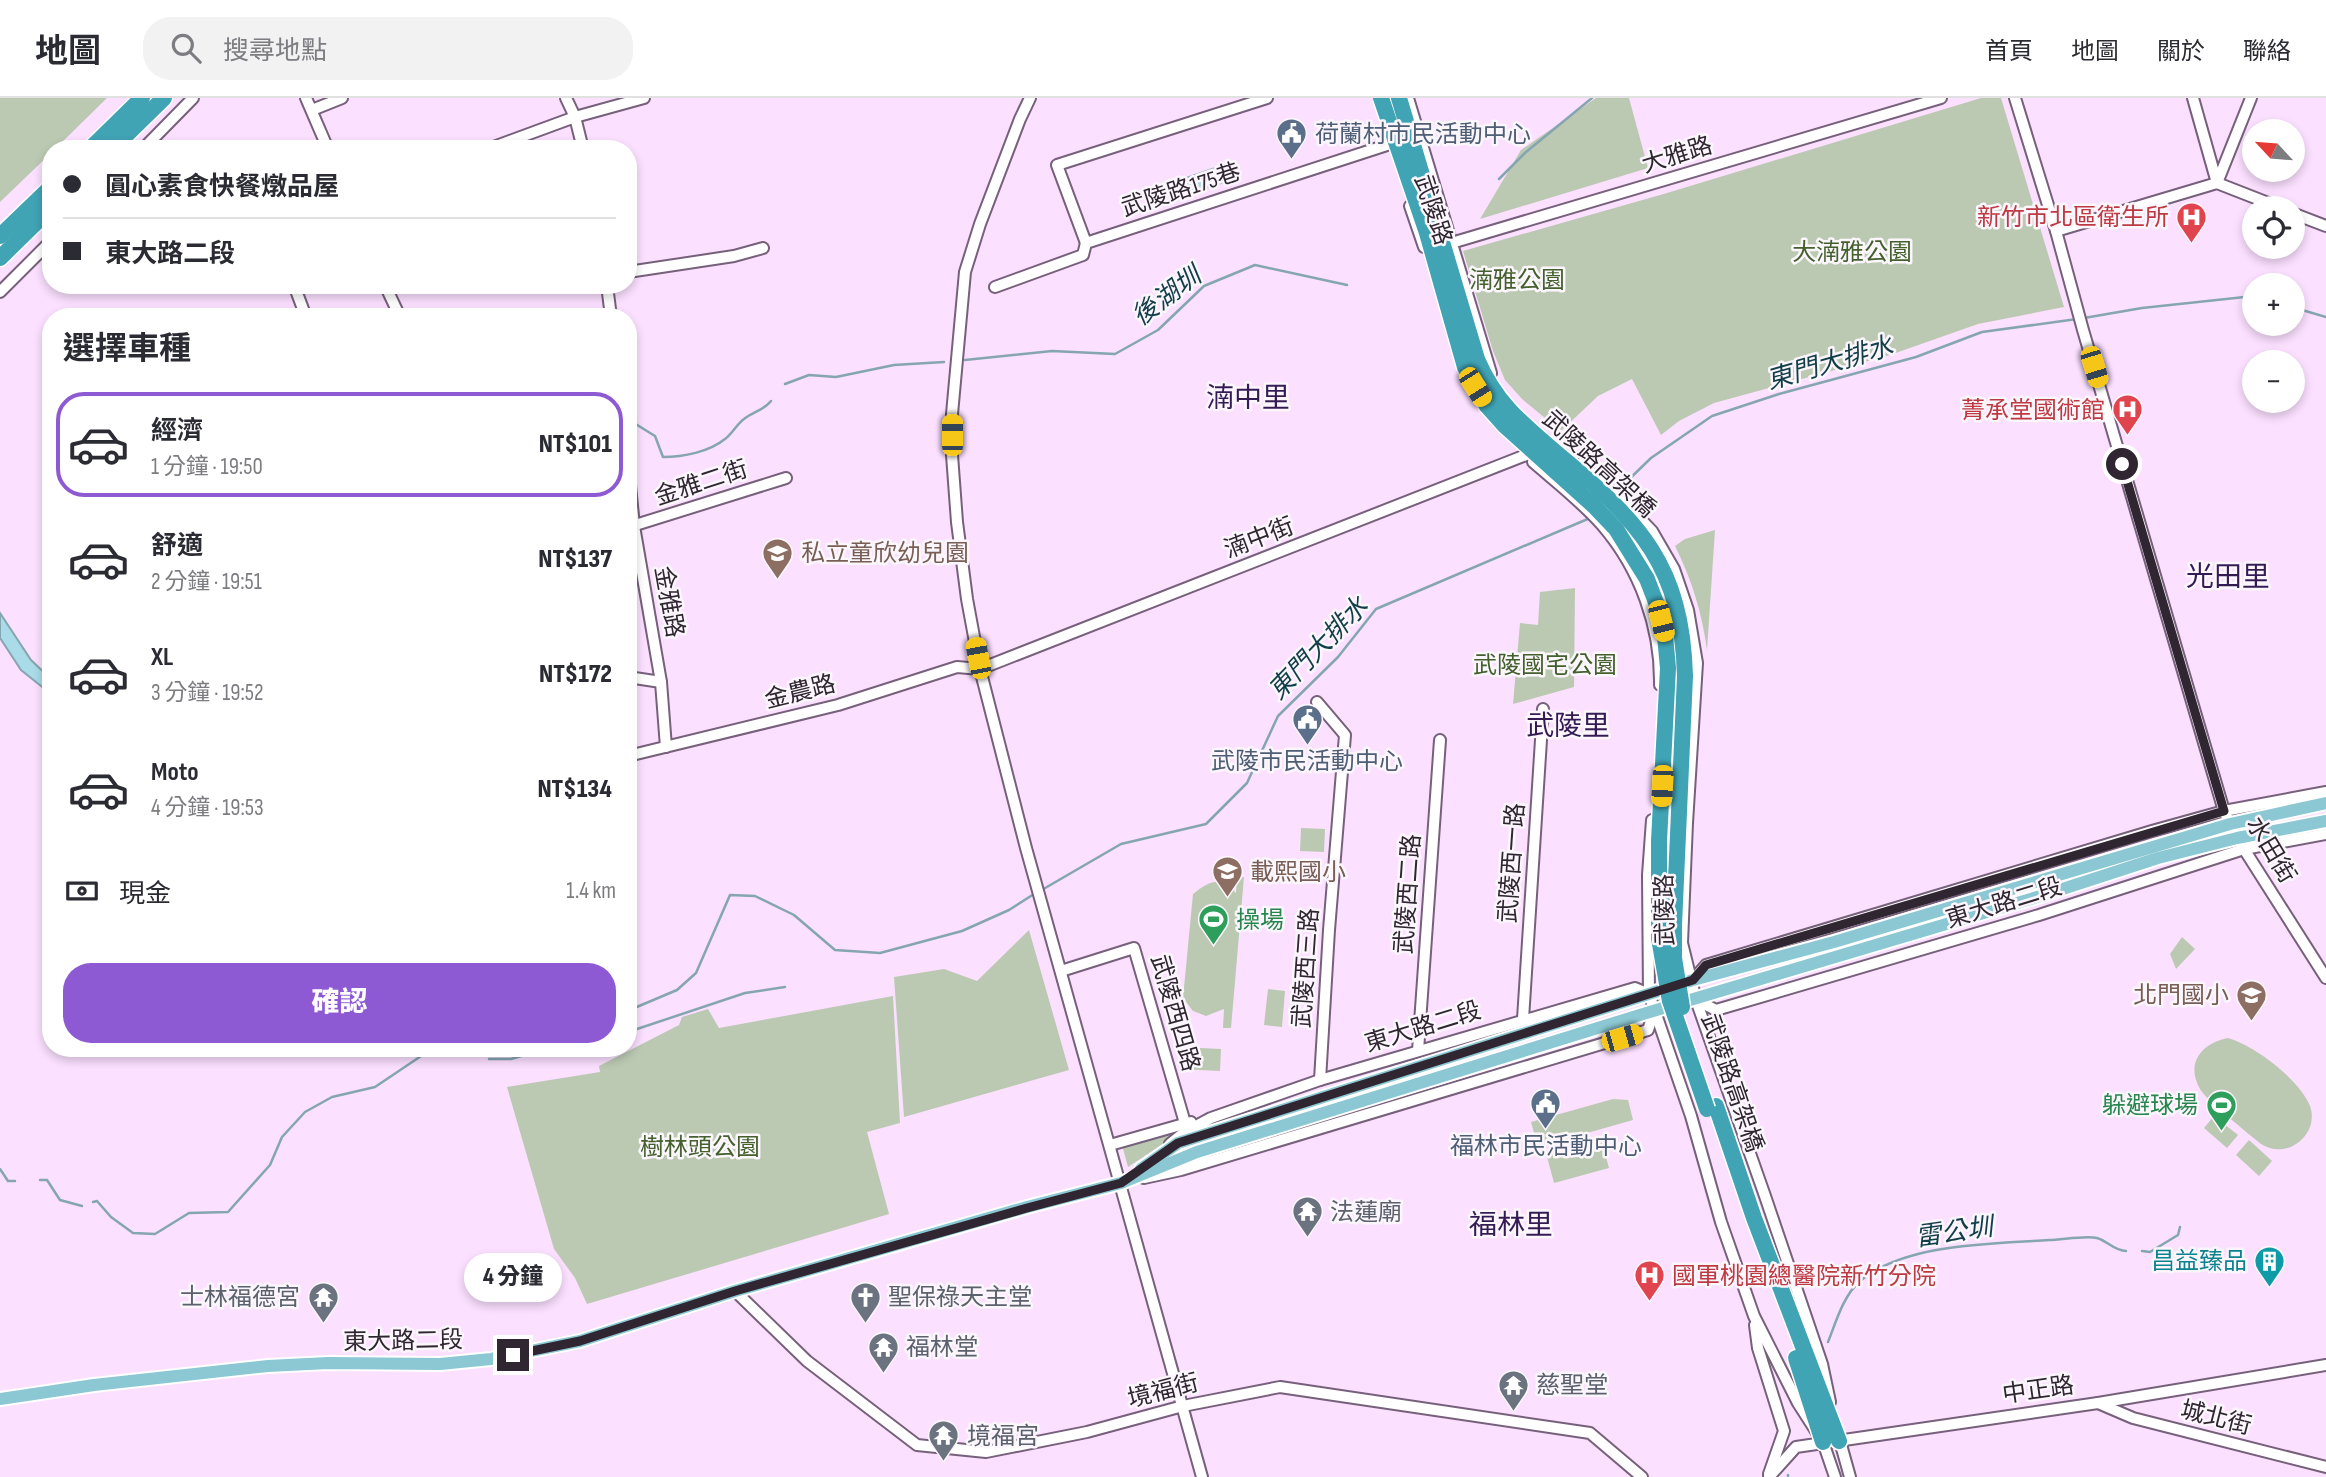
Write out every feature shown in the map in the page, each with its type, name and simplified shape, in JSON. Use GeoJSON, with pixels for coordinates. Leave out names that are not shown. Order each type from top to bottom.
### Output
{"type":"FeatureCollection","features":[{"type":"Feature","properties":{"kind":"highway"},"geometry":{"type":"LineString","coordinates":[[99,140],[142,98]]}},
{"type":"Feature","properties":{"kind":"highway"},"geometry":{"type":"LineString","coordinates":[[121,140],[164,98]]}},
{"type":"Feature","properties":{"kind":"highway","name":"武陵路高架橋"},"geometry":{"type":"LineString","coordinates":[[1381,98],[1427,233],[1465,367],[1487,406],[1619,507],[1642,533],[1668,578],[1676,599],[1683,636],[1685,676],[1674,958],[1683,1011],[1711,1107],[1754,1218],[1831,1441]]}},
{"type":"Feature","properties":{"kind":"highway"},"geometry":{"type":"LineString","coordinates":[[1390,98],[1415,174],[1419,195],[1416,225]]}},
{"type":"Feature","properties":{"kind":"highway","name":"武陵路高架橋"},"geometry":{"type":"LineString","coordinates":[[1399,98],[1477,359],[1486,379],[1523,433]]}},
{"type":"Feature","properties":{"kind":"highway"},"geometry":{"type":"LineString","coordinates":[[1415,174],[1444,216]]}},
{"type":"Feature","properties":{"kind":"highway"},"geometry":{"type":"LineString","coordinates":[[0,236],[42,196]]}},
{"type":"Feature","properties":{"kind":"highway"},"geometry":{"type":"LineString","coordinates":[[0,258],[42,217]]}},
{"type":"Feature","properties":{"kind":"highway"},"geometry":{"type":"LineString","coordinates":[[1523,433],[1617,516],[1653,569],[1662,591],[1675,639],[1677,672],[1671,783],[1652,831]]}},
{"type":"Feature","properties":{"kind":"highway"},"geometry":{"type":"LineString","coordinates":[[1671,783],[1687,823]]}},
{"type":"Feature","properties":{"kind":"main road","name":"東大路二段"},"geometry":{"type":"LineString","coordinates":[[1121,1183],[1178,1143],[1693,980],[1834,942],[2230,824],[2326,803]]}},
{"type":"Feature","properties":{"kind":"main road","name":"東大路二段"},"geometry":{"type":"LineString","coordinates":[[0,1399],[94,1384],[268,1366],[328,1363],[440,1364],[491,1359],[580,1341],[735,1291],[1121,1183],[1197,1152],[2158,858],[2240,843],[2326,821]]}},
{"type":"Feature","properties":{"kind":"street"},"geometry":{"type":"LineString","coordinates":[[151,140],[193,98]]}},
{"type":"Feature","properties":{"kind":"street"},"geometry":{"type":"LineString","coordinates":[[306,98],[324,140]]}},
{"type":"Feature","properties":{"kind":"street"},"geometry":{"type":"LineString","coordinates":[[312,110],[342,98]]}},
{"type":"Feature","properties":{"kind":"street"},"geometry":{"type":"LineString","coordinates":[[566,98],[575,117],[581,140]]}},
{"type":"Feature","properties":{"kind":"street"},"geometry":{"type":"LineString","coordinates":[[512,140],[575,117],[644,98]]}},
{"type":"Feature","properties":{"kind":"street"},"geometry":{"type":"LineString","coordinates":[[1030,98],[980,224],[965,272],[957,340],[952,455],[967,599],[980,669],[1032,873],[1202,1477]]}},
{"type":"Feature","properties":{"kind":"street"},"geometry":{"type":"LineString","coordinates":[[1086,243],[1057,165],[1267,98]]}},
{"type":"Feature","properties":{"kind":"street","name":"武陵路"},"geometry":{"type":"LineString","coordinates":[[1374,98],[1424,248],[1459,370],[1484,412],[1526,456],[1601,524],[1636,577],[1646,601],[1659,658],[1660,689],[1648,875],[1649,994],[1691,1116],[1721,1222],[1754,1316],[1798,1403],[1831,1441]]}},
{"type":"Feature","properties":{"kind":"street","name":"武陵路"},"geometry":{"type":"LineString","coordinates":[[1408,98],[1489,369],[1517,409],[1597,477],[1648,529],[1670,560],[1681,588],[1694,638],[1697,663],[1682,943],[1696,1000],[1822,1364],[1831,1441]]}},
{"type":"Feature","properties":{"kind":"street","name":"大雅路"},"geometry":{"type":"LineString","coordinates":[[1424,248],[1453,243],[1941,98]]}},
{"type":"Feature","properties":{"kind":"street","name":"水田街"},"geometry":{"type":"LineString","coordinates":[[2015,98],[2224,811],[2240,843],[2326,978]]}},
{"type":"Feature","properties":{"kind":"street"},"geometry":{"type":"LineString","coordinates":[[2193,98],[2217,183]]}},
{"type":"Feature","properties":{"kind":"street"},"geometry":{"type":"LineString","coordinates":[[2217,183],[2251,98]]}},
{"type":"Feature","properties":{"kind":"street","name":"武陵路175巷"},"geometry":{"type":"LineString","coordinates":[[995,287],[1083,255],[1086,243],[1390,144]]}},
{"type":"Feature","properties":{"kind":"street"},"geometry":{"type":"LineString","coordinates":[[2056,231],[2217,183],[2250,196]]}},
{"type":"Feature","properties":{"kind":"street"},"geometry":{"type":"LineString","coordinates":[[2305,218],[2326,226]]}},
{"type":"Feature","properties":{"kind":"street"},"geometry":{"type":"LineString","coordinates":[[637,271],[734,256],[763,248]]}},
{"type":"Feature","properties":{"kind":"street"},"geometry":{"type":"LineString","coordinates":[[0,292],[42,250]]}},
{"type":"Feature","properties":{"kind":"street","name":"湳中街"},"geometry":{"type":"LineString","coordinates":[[980,669],[1526,456],[1548,437]]}},
{"type":"Feature","properties":{"kind":"street"},"geometry":{"type":"LineString","coordinates":[[1539,447],[1614,512],[1648,529]]}},
{"type":"Feature","properties":{"kind":"street","name":"金雅二街"},"geometry":{"type":"LineString","coordinates":[[637,525],[786,478]]}},
{"type":"Feature","properties":{"kind":"street"},"geometry":{"type":"LineString","coordinates":[[1617,545],[1648,529]]}},
{"type":"Feature","properties":{"kind":"street","name":"金雅路"},"geometry":{"type":"LineString","coordinates":[[637,558],[661,682],[666,747]]}},
{"type":"Feature","properties":{"kind":"street","name":"金農路"},"geometry":{"type":"LineString","coordinates":[[637,754],[838,705],[957,667],[980,669]]}},
{"type":"Feature","properties":{"kind":"street"},"geometry":{"type":"LineString","coordinates":[[637,678],[661,682]]}},
{"type":"Feature","properties":{"kind":"street","name":"武陵西三路"},"geometry":{"type":"LineString","coordinates":[[1317,702],[1345,735],[1329,930],[1321,1080]]}},
{"type":"Feature","properties":{"kind":"street","name":"武陵西一路"},"geometry":{"type":"LineString","coordinates":[[1523,1019],[1543,709]]}},
{"type":"Feature","properties":{"kind":"street","name":"武陵西二路"},"geometry":{"type":"LineString","coordinates":[[1418,1051],[1440,740]]}},
{"type":"Feature","properties":{"kind":"street","name":"東大路二段"},"geometry":{"type":"LineString","coordinates":[[1693,980],[1706,965],[2224,811],[2326,792]]}},
{"type":"Feature","properties":{"kind":"street","name":"東大路二段"},"geometry":{"type":"LineString","coordinates":[[2240,843],[2326,834]]}},
{"type":"Feature","properties":{"kind":"street","name":"武陵西四路"},"geometry":{"type":"LineString","coordinates":[[1061,971],[1133,948],[1185,1123]]}},
{"type":"Feature","properties":{"kind":"street","name":"東大路二段"},"geometry":{"type":"LineString","coordinates":[[1110,1145],[1211,1118],[1321,1080],[1523,1019],[1635,988],[1649,994]]}},
{"type":"Feature","properties":{"kind":"street","name":"東大路二段"},"geometry":{"type":"LineString","coordinates":[[1121,1183],[1185,1132],[1211,1118]]}},
{"type":"Feature","properties":{"kind":"street","name":"境福街"},"geometry":{"type":"LineString","coordinates":[[735,1291],[807,1362],[918,1445],[986,1452],[1087,1432],[1183,1405],[1280,1387],[1590,1433],[1642,1477]]}},
{"type":"Feature","properties":{"kind":"street"},"geometry":{"type":"LineString","coordinates":[[1754,1316],[1758,1348],[1784,1431],[1768,1477]]}},
{"type":"Feature","properties":{"kind":"street","name":"中正路"},"geometry":{"type":"LineString","coordinates":[[1768,1477],[1796,1447],[2098,1403],[2326,1365]]}},
{"type":"Feature","properties":{"kind":"street","name":"城北街"},"geometry":{"type":"LineString","coordinates":[[2098,1403],[2133,1418],[2326,1467]]}},
{"type":"Feature","properties":{"kind":"street"},"geometry":{"type":"LineString","coordinates":[[1831,1441],[1835,1477]]}},
{"type":"Feature","properties":{"kind":"street"},"geometry":{"type":"LineString","coordinates":[[1831,1441],[1850,1477]]}},
{"type":"Feature","properties":{"kind":"green space"},"geometry":{"type":"Polygon","coordinates":[[[0,98],[107,98],[64,140],[42,140],[42,162],[0,202],[0,98]]]}},
{"type":"Feature","properties":{"kind":"green space","name":"湳雅公園"},"geometry":{"type":"Polygon","coordinates":[[[1596,98],[1629,98],[1648,168],[1480,219],[1521,150],[1596,98]]]}},
{"type":"Feature","properties":{"kind":"green space","name":"大湳雅公園"},"geometry":{"type":"Polygon","coordinates":[[[1981,98],[2001,98],[2064,307],[1978,324],[1890,355],[1714,403],[1679,421],[1661,435],[1632,379],[1598,396],[1561,431],[1522,399],[1505,380],[1493,351],[1463,251],[1667,193],[1981,98]]]}},
{"type":"Feature","properties":{"kind":"green space"},"geometry":{"type":"Polygon","coordinates":[[[1715,530],[1707,650],[1696,597],[1675,546],[1685,539],[1715,530]]]}},
{"type":"Feature","properties":{"kind":"green space","name":"武陵國宅公園"},"geometry":{"type":"Polygon","coordinates":[[[1575,588],[1574,687],[1513,704],[1520,623],[1538,625],[1540,592],[1575,588]]]}},
{"type":"Feature","properties":{"kind":"green space"},"geometry":{"type":"Polygon","coordinates":[[[1301,828],[1325,829],[1324,852],[1300,851],[1301,828]]]}},
{"type":"Feature","properties":{"kind":"green space"},"geometry":{"type":"Polygon","coordinates":[[[1244,877],[1231,1028],[1223,1028],[1224,1009],[1206,1016],[1193,1011],[1183,998],[1193,894],[1215,882],[1231,887],[1236,893],[1237,879],[1244,877]]]}},
{"type":"Feature","properties":{"kind":"green space"},"geometry":{"type":"Polygon","coordinates":[[[1029,930],[1069,1070],[904,1117],[894,977],[944,969],[977,981],[1029,930]]]}},
{"type":"Feature","properties":{"kind":"green space"},"geometry":{"type":"Polygon","coordinates":[[[2182,937],[2195,949],[2176,969],[2170,954],[2182,937]]]}},
{"type":"Feature","properties":{"kind":"green space"},"geometry":{"type":"Polygon","coordinates":[[[1268,989],[1285,991],[1282,1027],[1264,1025],[1268,989]]]}},
{"type":"Feature","properties":{"kind":"green space","name":"樹林頭公園"},"geometry":{"type":"Polygon","coordinates":[[[893,996],[900,1123],[867,1132],[889,1214],[587,1304],[575,1278],[554,1249],[507,1087],[600,1072],[599,1066],[617,1057],[637,1057],[637,1047],[679,1025],[682,1017],[708,1009],[719,1028],[893,996]]]}},
{"type":"Feature","properties":{"kind":"green space"},"geometry":{"type":"Polygon","coordinates":[[[2228,1038],[2250,1048],[2275,1065],[2305,1096],[2312,1116],[2306,1135],[2299,1142],[2281,1149],[2261,1144],[2219,1109],[2200,1089],[2194,1071],[2195,1063],[2204,1049],[2228,1038]]]}},
{"type":"Feature","properties":{"kind":"green space"},"geometry":{"type":"Polygon","coordinates":[[[1180,1047],[1221,1049],[1220,1071],[1179,1069],[1180,1047]]]}},
{"type":"Feature","properties":{"kind":"green space"},"geometry":{"type":"Polygon","coordinates":[[[1613,1099],[1628,1100],[1633,1120],[1538,1147],[1531,1122],[1613,1099]]]}},
{"type":"Feature","properties":{"kind":"green space","name":"躲避球場"},"geometry":{"type":"Polygon","coordinates":[[[2214,1116],[2238,1135],[2227,1148],[2204,1128],[2214,1116]]]}},
{"type":"Feature","properties":{"kind":"green space"},"geometry":{"type":"Polygon","coordinates":[[[1187,1128],[1128,1167],[1122,1145],[1187,1128]]]}},
{"type":"Feature","properties":{"kind":"green space"},"geometry":{"type":"Polygon","coordinates":[[[1601,1138],[1609,1168],[1554,1183],[1546,1153],[1601,1138]]]}},
{"type":"Feature","properties":{"kind":"green space"},"geometry":{"type":"Polygon","coordinates":[[[2249,1140],[2272,1161],[2259,1176],[2236,1155],[2249,1140]]]}},
{"type":"Feature","properties":{"kind":"shaded area"},"geometry":{"type":"Polygon","coordinates":[[[1218,167],[1224,182],[1188,194],[1183,179],[1218,167]]]}},
{"type":"Feature","properties":{"kind":"shaded area"},"geometry":{"type":"Polygon","coordinates":[[[0,613],[31,660],[42,670],[42,687],[21,670],[0,638],[0,613]]]}},
{"type":"Feature","properties":{"kind":"waterway","name":"後湖圳"},"geometry":{"type":"LineString","coordinates":[[1499,179],[1526,152],[1592,98]]}},
{"type":"Feature","properties":{"kind":"waterway","name":"後湖圳"},"geometry":{"type":"LineString","coordinates":[[965,360],[1052,351],[1115,354],[1158,330],[1204,286],[1255,265],[1347,285]]}},
{"type":"Feature","properties":{"kind":"waterway","name":"東門大排水"},"geometry":{"type":"LineString","coordinates":[[2084,318],[2142,308],[2242,297]]}},
{"type":"Feature","properties":{"kind":"waterway","name":"東門大排水"},"geometry":{"type":"LineString","coordinates":[[2305,311],[2326,317]]}},
{"type":"Feature","properties":{"kind":"waterway","name":"東門大排水"},"geometry":{"type":"LineString","coordinates":[[1617,491],[1651,458],[1712,416],[1779,394],[1916,357],[1982,332],[2077,319]]}},
{"type":"Feature","properties":{"kind":"waterway","name":"後湖圳"},"geometry":{"type":"LineString","coordinates":[[785,384],[809,375],[836,377],[894,365],[944,362]]}},
{"type":"Feature","properties":{"kind":"waterway","name":"後湖圳"},"geometry":{"type":"LineString","coordinates":[[637,425],[655,436],[663,457],[687,455],[719,444],[744,419],[771,401]]}},
{"type":"Feature","properties":{"kind":"waterway","name":"東門大排水"},"geometry":{"type":"LineString","coordinates":[[1040,891],[1121,844],[1206,824],[1247,783],[1278,716],[1338,657],[1376,609],[1590,518]]}},
{"type":"Feature","properties":{"kind":"waterway","name":"東門大排水"},"geometry":{"type":"LineString","coordinates":[[637,1007],[677,990],[696,973],[730,895],[755,896],[794,915],[835,950],[880,953],[962,931],[1009,910],[1034,894]]}},
{"type":"Feature","properties":{"kind":"waterway"},"geometry":{"type":"LineString","coordinates":[[637,1029],[745,993],[785,987]]}},
{"type":"Feature","properties":{"kind":"waterway"},"geometry":{"type":"LineString","coordinates":[[93,1202],[97,1201],[111,1217],[133,1233],[155,1234],[189,1213],[228,1212],[270,1165],[282,1137],[305,1112],[332,1097],[375,1087],[420,1057]]}},
{"type":"Feature","properties":{"kind":"waterway"},"geometry":{"type":"LineString","coordinates":[[489,1059],[518,1057]]}},
{"type":"Feature","properties":{"kind":"waterway"},"geometry":{"type":"LineString","coordinates":[[0,1169],[8,1181],[15,1181]]}},
{"type":"Feature","properties":{"kind":"waterway"},"geometry":{"type":"LineString","coordinates":[[40,1180],[47,1180],[60,1200],[82,1206]]}},
{"type":"Feature","properties":{"kind":"waterway","name":"雷公圳"},"geometry":{"type":"LineString","coordinates":[[2142,1251],[2150,1252],[2178,1235],[2180,1227]]}},
{"type":"Feature","properties":{"kind":"waterway","name":"雷公圳"},"geometry":{"type":"LineString","coordinates":[[1828,1342],[1854,1287],[1879,1268],[1901,1259],[1950,1248],[2087,1237],[2097,1238],[2126,1251]]}},
{"type":"Feature","properties":{"kind":"place","name":"荷蘭村市民活動中心"},"geometry":{"type":"Point","coordinates":[1292,161]}},
{"type":"Feature","properties":{"kind":"place","name":"新竹市北區衛生所"},"geometry":{"type":"Point","coordinates":[2192,244]}},
{"type":"Feature","properties":{"kind":"place","name":"菁承堂國術館"},"geometry":{"type":"Point","coordinates":[2128,437]}},
{"type":"Feature","properties":{"kind":"place","name":"私立童欣幼兒園"},"geometry":{"type":"Point","coordinates":[778,580]}},
{"type":"Feature","properties":{"kind":"place","name":"武陵市民活動中心"},"geometry":{"type":"Point","coordinates":[1307,746]}},
{"type":"Feature","properties":{"kind":"place","name":"載熙國小"},"geometry":{"type":"Point","coordinates":[1227,899]}},
{"type":"Feature","properties":{"kind":"place","name":"操場"},"geometry":{"type":"Point","coordinates":[1213,947]}},
{"type":"Feature","properties":{"kind":"place","name":"北門國小"},"geometry":{"type":"Point","coordinates":[2252,1022]}},
{"type":"Feature","properties":{"kind":"place","name":"福林市民活動中心"},"geometry":{"type":"Point","coordinates":[1546,1131]}},
{"type":"Feature","properties":{"kind":"place","name":"躲避球場"},"geometry":{"type":"Point","coordinates":[2221,1132]}},
{"type":"Feature","properties":{"kind":"place","name":"法蓮廟"},"geometry":{"type":"Point","coordinates":[1307,1239]}},
{"type":"Feature","properties":{"kind":"place","name":"昌益臻品"},"geometry":{"type":"Point","coordinates":[2270,1288]}},
{"type":"Feature","properties":{"kind":"place","name":"國軍桃園總醫院新竹分院"},"geometry":{"type":"Point","coordinates":[1649,1303]}},
{"type":"Feature","properties":{"kind":"place","name":"士林福德宮"},"geometry":{"type":"Point","coordinates":[323,1324]}},
{"type":"Feature","properties":{"kind":"place","name":"聖保祿天主堂"},"geometry":{"type":"Point","coordinates":[865,1324]}},
{"type":"Feature","properties":{"kind":"place","name":"福林堂"},"geometry":{"type":"Point","coordinates":[883,1374]}},
{"type":"Feature","properties":{"kind":"place","name":"慈聖堂"},"geometry":{"type":"Point","coordinates":[1513,1412]}},
{"type":"Feature","properties":{"kind":"place","name":"境福宮"},"geometry":{"type":"Point","coordinates":[944,1463]}},
{"type":"Feature","properties":{"kind":"district","name":"湳中里"},"geometry":{"type":"Point","coordinates":[1248,398]}},
{"type":"Feature","properties":{"kind":"district","name":"光田里"},"geometry":{"type":"Point","coordinates":[2228,577]}},
{"type":"Feature","properties":{"kind":"district","name":"武陵里"},"geometry":{"type":"Point","coordinates":[1568,726]}},
{"type":"Feature","properties":{"kind":"district","name":"福林里"},"geometry":{"type":"Point","coordinates":[1511,1225]}},
{"type":"Feature","properties":{"kind":"route"},"geometry":{"type":"LineString","coordinates":[[513,1355],[580,1341],[735,1291],[1121,1183],[1178,1143],[1693,980],[1706,965],[2224,811],[2122,464]]}}]}
